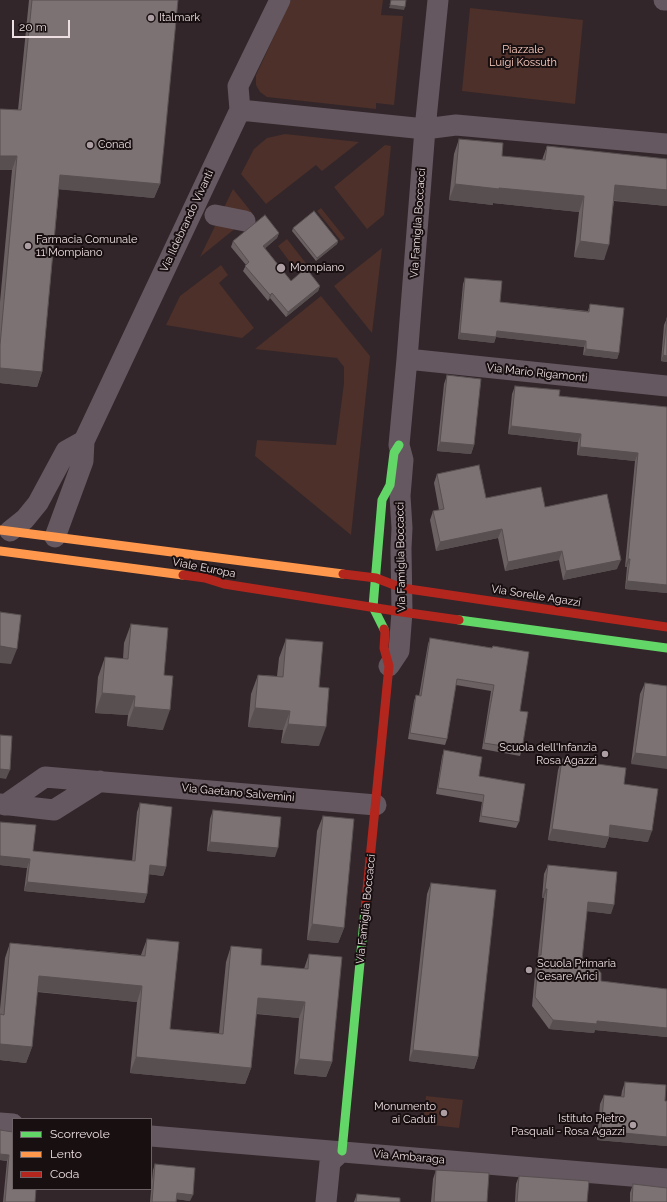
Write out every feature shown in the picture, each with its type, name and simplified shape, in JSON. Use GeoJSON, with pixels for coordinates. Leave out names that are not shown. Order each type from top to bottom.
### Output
{"type":"FeatureCollection","features":[{"type":"Feature","properties":{"kind":"street","name":"Via Ildebrando Vivanti"},"geometry":{"type":"LineString","coordinates":[[48,543],[83,461],[84,441],[240,110],[238,86],[280,0]]}},
{"type":"Feature","properties":{"kind":"street","name":"Via Famiglia Boccacci"},"geometry":{"type":"LineString","coordinates":[[342,1151],[390,666],[399,650],[402,612],[402,528],[400,496],[403,460],[399,445],[425,129],[438,0]]}},
{"type":"Feature","properties":{"kind":"street"},"geometry":{"type":"LineString","coordinates":[[240,110],[425,129],[456,125],[667,144]]}},
{"type":"Feature","properties":{"kind":"street"},"geometry":{"type":"LineString","coordinates":[[215,215],[245,221]]}},
{"type":"Feature","properties":{"kind":"street","name":"Via Mario Rigamonti"},"geometry":{"type":"LineString","coordinates":[[407,359],[667,386]]}},
{"type":"Feature","properties":{"kind":"street"},"geometry":{"type":"LineString","coordinates":[[3,535],[25,519],[38,503],[66,451],[84,441]]}},
{"type":"Feature","properties":{"kind":"street","name":"Via Famiglia Boccacci"},"geometry":{"type":"LineString","coordinates":[[390,666],[384,648],[385,632],[373,607],[382,500],[390,485],[394,453],[399,445]]}},
{"type":"Feature","properties":{"kind":"street"},"geometry":{"type":"LineString","coordinates":[[3,535],[36,548],[48,543]]}},
{"type":"Feature","properties":{"kind":"street","name":"Viale Europa"},"geometry":{"type":"LineString","coordinates":[[3,535],[48,543],[376,578],[402,588]]}},
{"type":"Feature","properties":{"kind":"street","name":"Viale Europa"},"geometry":{"type":"LineString","coordinates":[[0,551],[205,578],[224,584],[402,612]]}},
{"type":"Feature","properties":{"kind":"street","name":"Via Sorelle Agazzi"},"geometry":{"type":"LineString","coordinates":[[402,588],[667,627]]}},
{"type":"Feature","properties":{"kind":"street"},"geometry":{"type":"LineString","coordinates":[[402,612],[667,648]]}},
{"type":"Feature","properties":{"kind":"street","name":"Via Gaetano Salvemini"},"geometry":{"type":"LineString","coordinates":[[2,804],[45,776],[376,805]]}},
{"type":"Feature","properties":{"kind":"street","name":"Via Gaetano Salvemini"},"geometry":{"type":"LineString","coordinates":[[2,804],[54,810],[100,781]]}},
{"type":"Feature","properties":{"kind":"street"},"geometry":{"type":"LineString","coordinates":[[0,1123],[12,1124]]}},
{"type":"Feature","properties":{"kind":"street","name":"Via Ambaraga"},"geometry":{"type":"LineString","coordinates":[[152,1136],[667,1179]]}},
{"type":"Feature","properties":{"kind":"street"},"geometry":{"type":"LineString","coordinates":[[326,1202],[330,1162],[342,1151]]}},
{"type":"Feature","properties":{"kind":"green space"},"geometry":{"type":"Polygon","coordinates":[[[291,0],[383,0],[381,15],[403,16],[394,105],[376,103],[376,109],[267,97],[260,92],[256,85],[256,75],[291,0]]]}},
{"type":"Feature","properties":{"kind":"green space","name":"Piazzale Luigi Kossuth"},"geometry":{"type":"Polygon","coordinates":[[[470,8],[583,20],[575,104],[462,91],[470,8]]]}},
{"type":"Feature","properties":{"kind":"green space"},"geometry":{"type":"Polygon","coordinates":[[[285,134],[359,142],[322,171],[316,165],[266,204],[241,174],[254,149],[267,138],[285,134]]]}},
{"type":"Feature","properties":{"kind":"green space"},"geometry":{"type":"Polygon","coordinates":[[[385,145],[391,146],[384,215],[367,229],[334,187],[385,145]]]}},
{"type":"Feature","properties":{"kind":"green space"},"geometry":{"type":"Polygon","coordinates":[[[233,189],[253,214],[200,257],[233,189]]]}},
{"type":"Feature","properties":{"kind":"green space"},"geometry":{"type":"Polygon","coordinates":[[[321,208],[345,238],[341,241],[317,211],[321,208]]]}},
{"type":"Feature","properties":{"kind":"green space"},"geometry":{"type":"Polygon","coordinates":[[[287,239],[308,266],[298,273],[278,246],[287,239]]]}},
{"type":"Feature","properties":{"kind":"green space"},"geometry":{"type":"Polygon","coordinates":[[[382,248],[372,333],[334,286],[382,248]]]}},
{"type":"Feature","properties":{"kind":"green space"},"geometry":{"type":"Polygon","coordinates":[[[221,265],[228,275],[219,283],[254,328],[242,338],[166,325],[180,296],[221,265]]]}},
{"type":"Feature","properties":{"kind":"green space"},"geometry":{"type":"Polygon","coordinates":[[[321,296],[370,356],[351,535],[255,456],[257,440],[336,445],[344,383],[344,367],[337,358],[255,349],[321,296]]]}},
{"type":"Feature","properties":{"kind":"green space"},"geometry":{"type":"Polygon","coordinates":[[[426,1096],[463,1100],[459,1128],[423,1124],[426,1096]]]}},
{"type":"Feature","properties":{"kind":"building"},"geometry":{"type":"Polygon","coordinates":[[[32,0],[178,0],[160,184],[60,175],[42,372],[0,368],[0,345],[17,156],[0,156],[0,109],[21,110],[32,0]]]}},
{"type":"Feature","properties":{"kind":"building"},"geometry":{"type":"Polygon","coordinates":[[[391,0],[406,0],[405,7],[390,5],[391,0]]]}},
{"type":"Feature","properties":{"kind":"building"},"geometry":{"type":"Polygon","coordinates":[[[459,139],[503,143],[502,156],[545,160],[547,146],[667,159],[667,190],[615,185],[609,245],[580,241],[584,196],[455,184],[459,139]]]}},
{"type":"Feature","properties":{"kind":"building"},"geometry":{"type":"Polygon","coordinates":[[[314,211],[338,241],[317,258],[293,228],[314,211]]]}},
{"type":"Feature","properties":{"kind":"building"},"geometry":{"type":"Polygon","coordinates":[[[265,215],[279,233],[263,246],[291,281],[306,268],[320,286],[288,312],[272,293],[270,295],[245,266],[249,262],[233,241],[265,215]]]}},
{"type":"Feature","properties":{"kind":"building"},"geometry":{"type":"Polygon","coordinates":[[[465,278],[502,281],[500,302],[589,312],[590,304],[624,308],[619,353],[586,349],[586,341],[497,331],[496,337],[460,333],[465,278]]]}},
{"type":"Feature","properties":{"kind":"building"},"geometry":{"type":"Polygon","coordinates":[[[667,318],[667,356],[663,355],[667,318]]]}},
{"type":"Feature","properties":{"kind":"building"},"geometry":{"type":"Polygon","coordinates":[[[447,375],[481,379],[474,445],[440,442],[447,375]]]}},
{"type":"Feature","properties":{"kind":"building"},"geometry":{"type":"Polygon","coordinates":[[[515,386],[560,390],[559,396],[667,407],[667,585],[627,581],[638,453],[580,447],[581,434],[511,426],[515,386]]]}},
{"type":"Feature","properties":{"kind":"building"},"geometry":{"type":"Polygon","coordinates":[[[479,465],[486,498],[541,487],[545,507],[607,494],[621,560],[566,571],[562,551],[508,562],[502,529],[440,542],[433,511],[444,509],[437,474],[479,465]]]}},
{"type":"Feature","properties":{"kind":"building"},"geometry":{"type":"Polygon","coordinates":[[[0,612],[21,615],[17,649],[0,646],[0,612]]]}},
{"type":"Feature","properties":{"kind":"building"},"geometry":{"type":"Polygon","coordinates":[[[131,624],[168,628],[164,675],[173,676],[170,710],[134,707],[135,696],[102,693],[105,657],[128,659],[131,624]]]}},
{"type":"Feature","properties":{"kind":"building"},"geometry":{"type":"Polygon","coordinates":[[[430,638],[492,648],[493,646],[529,652],[520,711],[528,712],[522,749],[484,743],[494,685],[457,679],[447,739],[410,733],[416,695],[421,696],[430,638]]]}},
{"type":"Feature","properties":{"kind":"building"},"geometry":{"type":"Polygon","coordinates":[[[286,639],[323,642],[319,687],[329,688],[326,727],[288,724],[290,711],[255,708],[258,675],[283,677],[286,639]]]}},
{"type":"Feature","properties":{"kind":"building"},"geometry":{"type":"Polygon","coordinates":[[[645,683],[667,686],[667,757],[635,753],[645,683]]]}},
{"type":"Feature","properties":{"kind":"building"},"geometry":{"type":"Polygon","coordinates":[[[0,735],[12,736],[10,770],[0,769],[0,735]]]}},
{"type":"Feature","properties":{"kind":"building"},"geometry":{"type":"Polygon","coordinates":[[[444,750],[482,757],[479,776],[525,784],[519,822],[481,816],[484,795],[438,788],[444,750]]]}},
{"type":"Feature","properties":{"kind":"building"},"geometry":{"type":"Polygon","coordinates":[[[562,759],[626,768],[624,784],[658,789],[652,831],[610,825],[609,837],[552,829],[562,759]]]}},
{"type":"Feature","properties":{"kind":"building"},"geometry":{"type":"Polygon","coordinates":[[[140,803],[172,807],[166,867],[150,865],[147,894],[27,882],[30,859],[0,856],[0,822],[36,825],[33,851],[135,861],[140,803]]]}},
{"type":"Feature","properties":{"kind":"building"},"geometry":{"type":"Polygon","coordinates":[[[213,810],[281,817],[278,848],[210,842],[213,810]]]}},
{"type":"Feature","properties":{"kind":"building"},"geometry":{"type":"Polygon","coordinates":[[[323,816],[354,819],[344,928],[312,924],[323,816]]]}},
{"type":"Feature","properties":{"kind":"building"},"geometry":{"type":"Polygon","coordinates":[[[548,865],[617,872],[614,905],[588,902],[582,960],[591,961],[601,973],[601,981],[667,989],[667,1028],[597,1021],[597,1024],[553,1020],[535,997],[539,955],[541,955],[548,865]]]}},
{"type":"Feature","properties":{"kind":"building"},"geometry":{"type":"Polygon","coordinates":[[[431,883],[496,890],[478,1057],[413,1050],[431,883]]]}},
{"type":"Feature","properties":{"kind":"building"},"geometry":{"type":"Polygon","coordinates":[[[147,939],[179,942],[170,1029],[223,1034],[231,946],[262,949],[261,965],[308,969],[309,954],[342,957],[332,1062],[299,1059],[305,1002],[258,998],[251,1068],[136,1057],[142,986],[39,976],[32,1047],[0,1044],[0,1014],[4,1015],[10,943],[145,956],[147,939]]]}},
{"type":"Feature","properties":{"kind":"building","name":"Istituto Pietro Pasquali - Rosa Agazzi"},"geometry":{"type":"Polygon","coordinates":[[[625,1082],[666,1085],[665,1101],[667,1101],[667,1137],[601,1131],[604,1095],[624,1097],[625,1082]]]}},
{"type":"Feature","properties":{"kind":"building"},"geometry":{"type":"Polygon","coordinates":[[[0,1130],[12,1132],[12,1190],[36,1190],[35,1202],[5,1202],[9,1155],[0,1154],[0,1130]]]}},
{"type":"Feature","properties":{"kind":"building"},"geometry":{"type":"Polygon","coordinates":[[[155,1164],[195,1168],[193,1195],[177,1193],[176,1202],[152,1202],[155,1164]]]}},
{"type":"Feature","properties":{"kind":"building"},"geometry":{"type":"Polygon","coordinates":[[[436,1170],[489,1173],[487,1202],[434,1202],[436,1170]]]}},
{"type":"Feature","properties":{"kind":"building"},"geometry":{"type":"Polygon","coordinates":[[[519,1176],[589,1181],[587,1202],[517,1202],[519,1176]]]}},
{"type":"Feature","properties":{"kind":"building"},"geometry":{"type":"Polygon","coordinates":[[[633,1184],[667,1188],[667,1202],[632,1202],[633,1184]]]}},
{"type":"Feature","properties":{"kind":"building"},"geometry":{"type":"Polygon","coordinates":[[[357,1194],[400,1198],[400,1202],[356,1202],[357,1194]]]}},
{"type":"Feature","properties":{"kind":"traffic: fast"},"geometry":{"type":"LineString","coordinates":[[384,629],[373,607],[382,500],[390,485],[394,453],[399,445]]}},
{"type":"Feature","properties":{"kind":"traffic: fast"},"geometry":{"type":"LineString","coordinates":[[459,620],[667,648]]}},
{"type":"Feature","properties":{"kind":"traffic: fast"},"geometry":{"type":"LineString","coordinates":[[342,1151],[365,910]]}},
{"type":"Feature","properties":{"kind":"traffic: slow"},"geometry":{"type":"LineString","coordinates":[[0,530],[343,574]]}},
{"type":"Feature","properties":{"kind":"traffic: slow"},"geometry":{"type":"LineString","coordinates":[[0,551],[183,575]]}},
{"type":"Feature","properties":{"kind":"traffic: jam"},"geometry":{"type":"LineString","coordinates":[[343,574],[376,578],[402,588],[667,627]]}},
{"type":"Feature","properties":{"kind":"traffic: jam"},"geometry":{"type":"LineString","coordinates":[[183,575],[205,578],[224,584],[459,620]]}},
{"type":"Feature","properties":{"kind":"traffic: jam"},"geometry":{"type":"LineString","coordinates":[[365,910],[389,666],[384,648],[384,629]]}},
{"type":"Feature","properties":{"kind":"place","name":"Italmark"},"geometry":{"type":"Point","coordinates":[151,18]}},
{"type":"Feature","properties":{"kind":"place","name":"Conad"},"geometry":{"type":"Point","coordinates":[90,145]}},
{"type":"Feature","properties":{"kind":"place","name":"Farmacia Comunale 11 Mompiano"},"geometry":{"type":"Point","coordinates":[28,246]}},
{"type":"Feature","properties":{"kind":"place","name":"Mompiano"},"geometry":{"type":"Point","coordinates":[281,268]}},
{"type":"Feature","properties":{"kind":"place","name":"Scuola dell'Infanzia Rosa Agazzi"},"geometry":{"type":"Point","coordinates":[605,754]}},
{"type":"Feature","properties":{"kind":"place","name":"Scuola Primaria Cesare Arici"},"geometry":{"type":"Point","coordinates":[529,970]}},
{"type":"Feature","properties":{"kind":"place","name":"Monumento ai Caduti"},"geometry":{"type":"Point","coordinates":[444,1113]}},
{"type":"Feature","properties":{"kind":"place","name":"Istituto Pietro Pasquali - Rosa Agazzi"},"geometry":{"type":"Point","coordinates":[633,1125]}}]}
